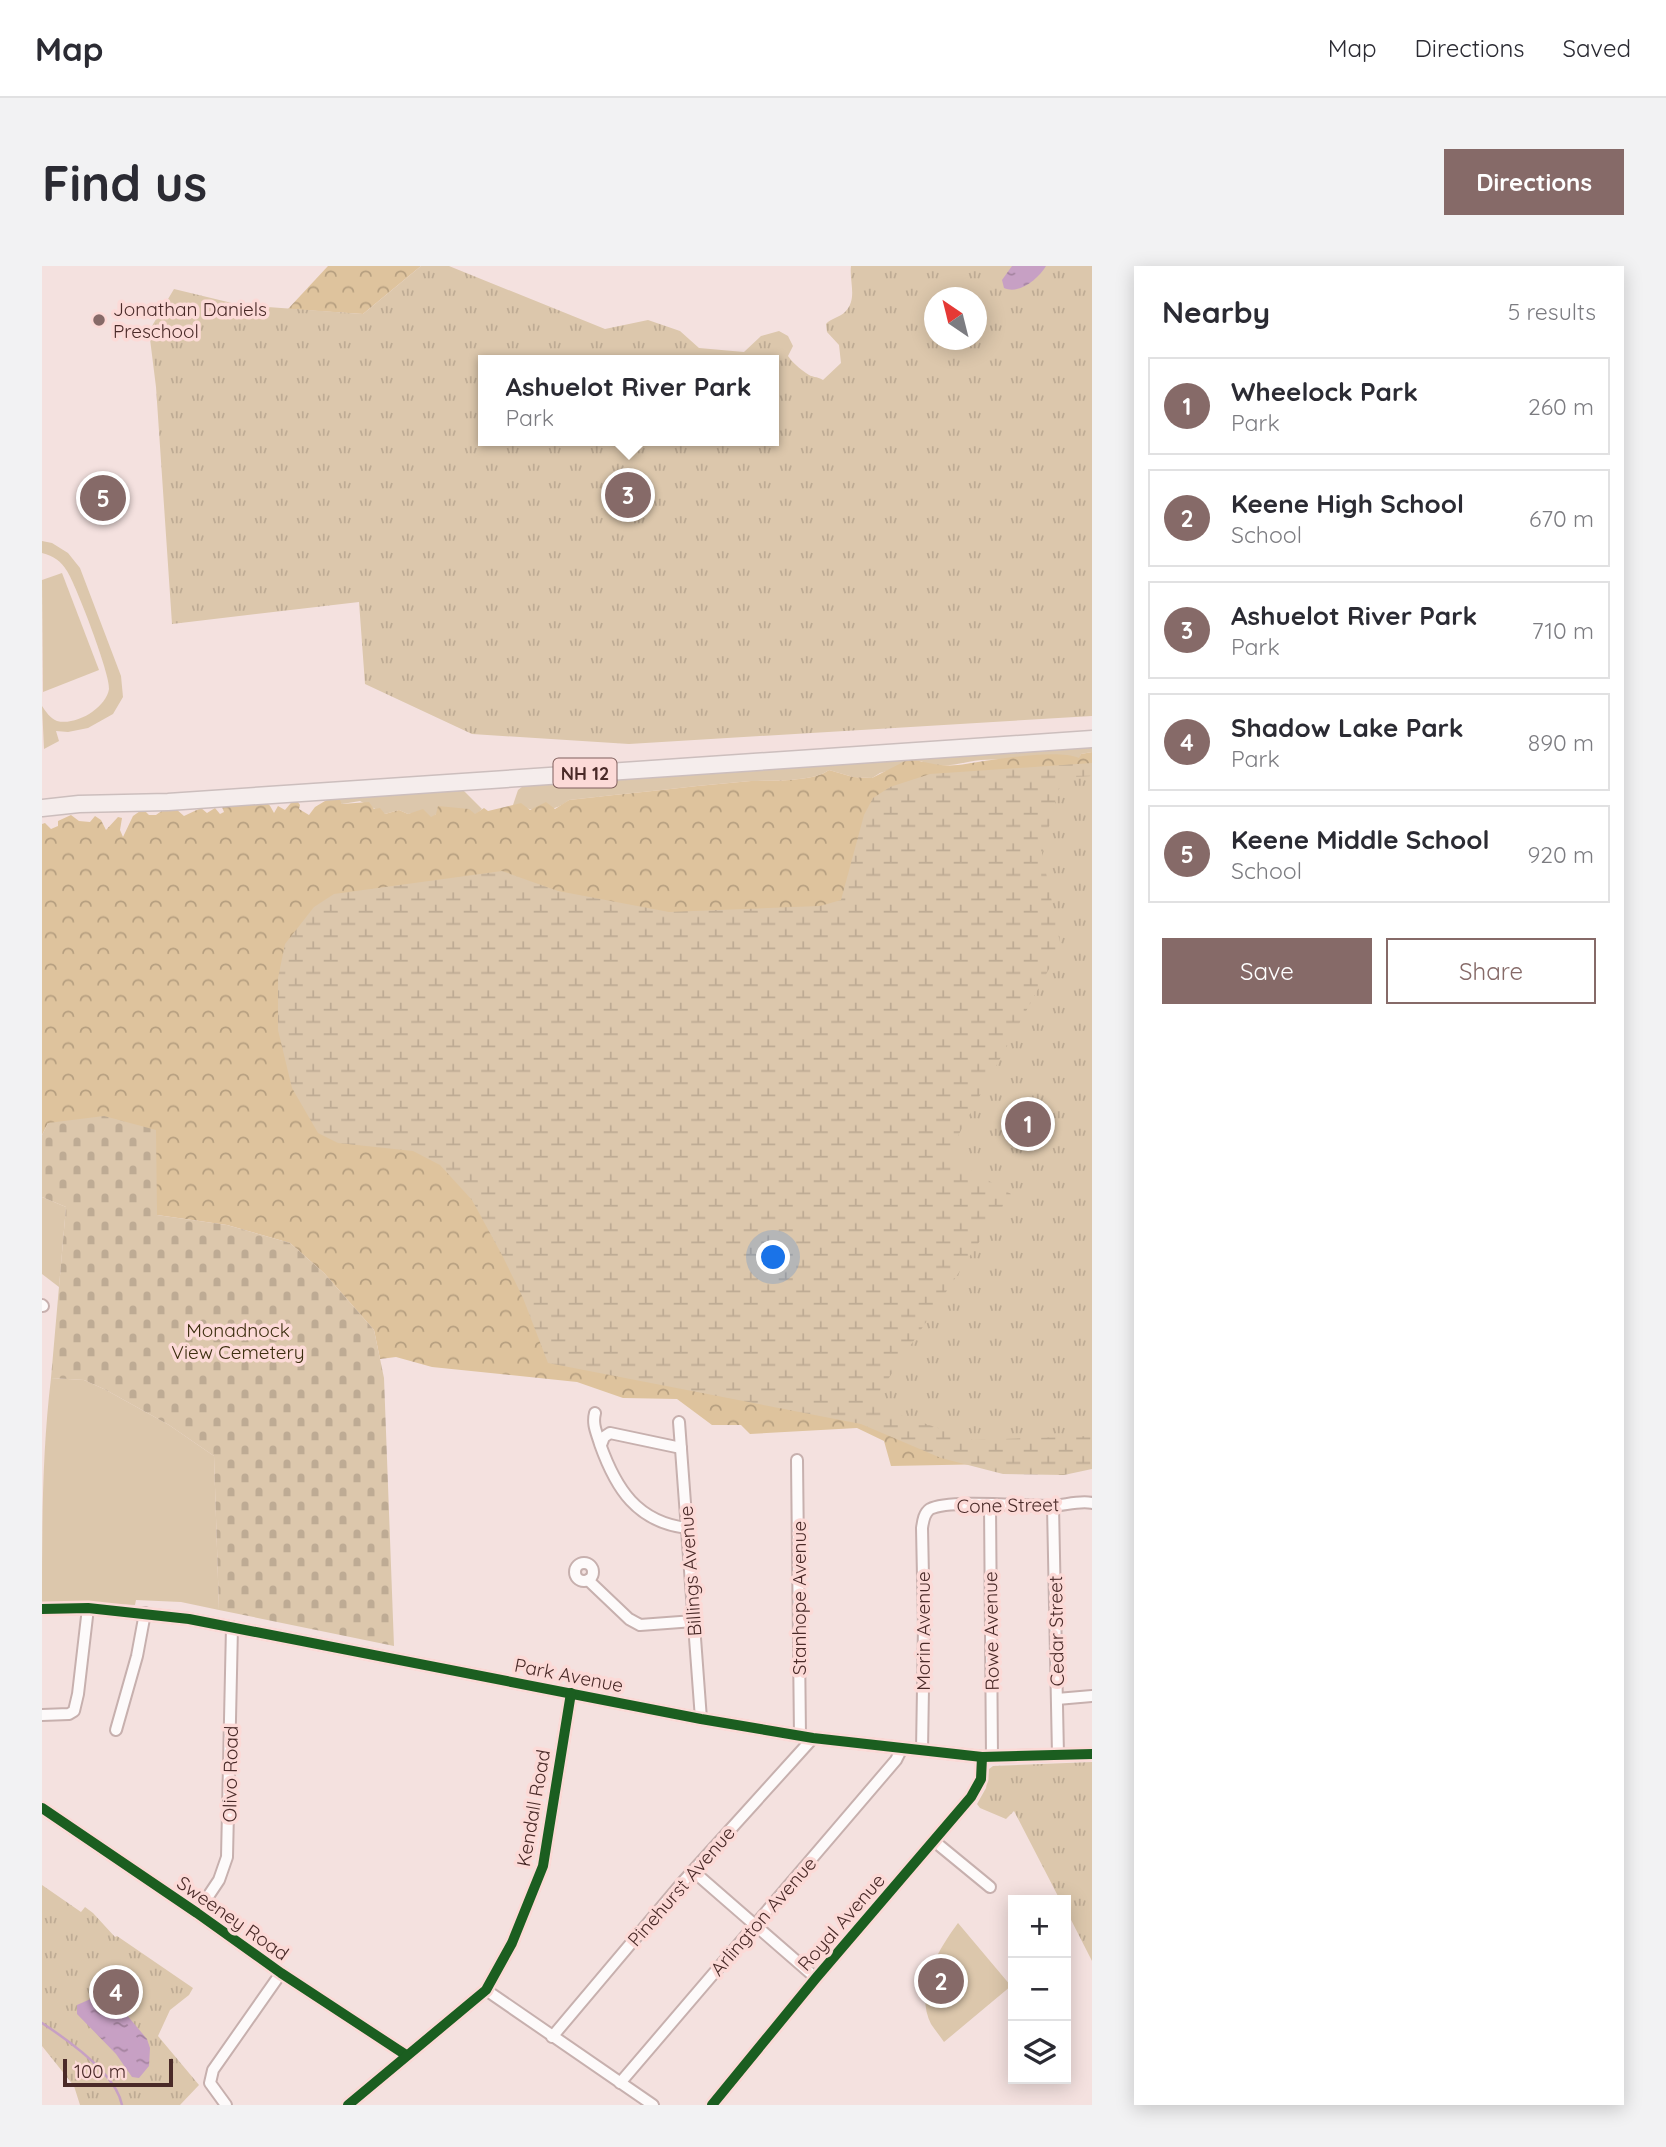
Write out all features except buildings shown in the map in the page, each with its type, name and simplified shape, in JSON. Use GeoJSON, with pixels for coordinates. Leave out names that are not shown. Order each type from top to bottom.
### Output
{"type":"FeatureCollection","features":[{"type":"Feature","properties":{"kind":"highway","name":"NH 12"},"geometry":{"type":"LineString","coordinates":[[42,808],[79,804],[168,802],[1092,739]]}},
{"type":"Feature","properties":{"kind":"highway"},"geometry":{"type":"LineString","coordinates":[[42,801],[79,804]]}},
{"type":"Feature","properties":{"kind":"highway"},"geometry":{"type":"LineString","coordinates":[[42,814],[79,804]]}},
{"type":"Feature","properties":{"kind":"street"},"geometry":{"type":"LineString","coordinates":[[595,1413],[595,1430],[618,1487],[657,1522],[687,1528]]}},
{"type":"Feature","properties":{"kind":"street","name":"Billings Avenue"},"geometry":{"type":"LineString","coordinates":[[679,1422],[701,1719]]}},
{"type":"Feature","properties":{"kind":"street"},"geometry":{"type":"LineString","coordinates":[[601,1445],[604,1437],[610,1433],[681,1448]]}},
{"type":"Feature","properties":{"kind":"street","name":"Stanhope Avenue"},"geometry":{"type":"LineString","coordinates":[[797,1460],[800,1735]]}},
{"type":"Feature","properties":{"kind":"street","name":"Cone Street"},"geometry":{"type":"LineString","coordinates":[[926,1513],[939,1506],[1053,1506],[1092,1503]]}},
{"type":"Feature","properties":{"kind":"street","name":"Rowe Avenue"},"geometry":{"type":"LineString","coordinates":[[987,1757],[989,1505]]}},
{"type":"Feature","properties":{"kind":"street","name":"Cedar Street"},"geometry":{"type":"LineString","coordinates":[[1053,1506],[1058,1755]]}},
{"type":"Feature","properties":{"kind":"street","name":"Morin Avenue"},"geometry":{"type":"LineString","coordinates":[[922,1750],[922,1528],[926,1513]]}},
{"type":"Feature","properties":{"kind":"street"},"geometry":{"type":"LineString","coordinates":[[588,1580],[629,1619],[640,1625],[694,1621]]}},
{"type":"Feature","properties":{"kind":"street"},"geometry":{"type":"LineString","coordinates":[[42,1715],[69,1714],[74,1711],[88,1608]]}},
{"type":"Feature","properties":{"kind":"street","name":"Park Avenue"},"geometry":{"type":"LineString","coordinates":[[42,1609],[88,1608],[145,1613],[232,1627],[701,1719],[813,1738],[987,1757],[1092,1754]]}},
{"type":"Feature","properties":{"kind":"street"},"geometry":{"type":"LineString","coordinates":[[116,1730],[137,1656],[145,1613]]}},
{"type":"Feature","properties":{"kind":"street","name":"Olivo Road"},"geometry":{"type":"LineString","coordinates":[[197,1913],[219,1880],[227,1857],[232,1627]]}},
{"type":"Feature","properties":{"kind":"street","name":"Kendall Road"},"geometry":{"type":"LineString","coordinates":[[348,2105],[486,1990],[512,1943],[543,1866],[571,1693]]}},
{"type":"Feature","properties":{"kind":"street"},"geometry":{"type":"LineString","coordinates":[[1057,1699],[1092,1696]]}},
{"type":"Feature","properties":{"kind":"street","name":"Pinehurst Avenue"},"geometry":{"type":"LineString","coordinates":[[552,2037],[693,1871],[813,1738]]}},
{"type":"Feature","properties":{"kind":"street","name":"Arlington Avenue"},"geometry":{"type":"LineString","coordinates":[[621,2083],[896,1760],[902,1748]]}},
{"type":"Feature","properties":{"kind":"street","name":"Royal Avenue"},"geometry":{"type":"LineString","coordinates":[[712,2105],[977,1788],[987,1757]]}},
{"type":"Feature","properties":{"kind":"street","name":"Sweeney Road"},"geometry":{"type":"LineString","coordinates":[[42,1808],[281,1973],[406,2055]]}},
{"type":"Feature","properties":{"kind":"street"},"geometry":{"type":"LineString","coordinates":[[934,1841],[990,1887]]}},
{"type":"Feature","properties":{"kind":"street"},"geometry":{"type":"LineString","coordinates":[[693,1871],[816,1978]]}},
{"type":"Feature","properties":{"kind":"street"},"geometry":{"type":"LineString","coordinates":[[226,2105],[211,2083],[213,2070],[281,1973]]}},
{"type":"Feature","properties":{"kind":"street"},"geometry":{"type":"LineString","coordinates":[[486,1990],[653,2105]]}},
{"type":"Feature","properties":{"kind":"green space"},"geometry":{"type":"Polygon","coordinates":[[[328,266],[421,266],[363,314],[288,309],[328,266]]]}},
{"type":"Feature","properties":{"kind":"green space"},"geometry":{"type":"Polygon","coordinates":[[[421,266],[449,266],[605,329],[648,320],[680,331],[699,348],[744,352],[761,336],[779,331],[788,336],[793,346],[788,356],[792,361],[808,375],[823,380],[841,363],[839,345],[827,332],[826,324],[849,307],[852,296],[851,266],[1092,266],[1092,716],[629,744],[472,734],[365,684],[359,602],[172,624],[156,387],[149,331],[174,289],[240,305],[363,314],[421,266]]]}},
{"type":"Feature","properties":{"kind":"green space"},"geometry":{"type":"Polygon","coordinates":[[[42,541],[52,543],[68,553],[80,568],[121,676],[123,697],[113,714],[88,728],[68,732],[56,731],[59,741],[44,749],[42,706],[50,717],[57,721],[73,721],[96,709],[107,696],[109,689],[99,650],[71,580],[60,562],[42,553],[42,541]]]}},
{"type":"Feature","properties":{"kind":"green space"},"geometry":{"type":"Polygon","coordinates":[[[62,573],[99,670],[43,692],[42,580],[62,573]]]}},
{"type":"Feature","properties":{"kind":"green space"},"geometry":{"type":"Polygon","coordinates":[[[1092,746],[1092,752],[1081,754],[1080,758],[981,760],[943,766],[921,761],[880,773],[872,778],[853,777],[829,770],[799,779],[740,782],[569,800],[549,809],[535,810],[513,805],[518,790],[527,783],[1092,746]]]}},
{"type":"Feature","properties":{"kind":"green space"},"geometry":{"type":"Polygon","coordinates":[[[1092,752],[1092,1469],[993,1464],[891,1466],[884,1441],[857,1428],[750,1434],[741,1425],[712,1425],[677,1399],[623,1398],[577,1382],[432,1367],[396,1357],[380,1359],[374,1330],[324,1273],[290,1243],[227,1225],[157,1215],[48,1123],[42,1135],[42,824],[45,823],[51,829],[58,826],[58,821],[71,815],[79,821],[90,822],[95,816],[101,820],[106,830],[118,817],[122,818],[120,830],[123,837],[133,816],[143,809],[149,815],[156,815],[167,807],[176,809],[184,816],[201,808],[207,813],[215,808],[220,814],[224,812],[222,807],[226,805],[258,801],[268,804],[274,813],[278,806],[285,810],[295,798],[300,805],[299,809],[309,815],[315,807],[335,795],[342,804],[369,802],[374,809],[380,808],[385,814],[399,810],[408,814],[423,809],[431,817],[436,814],[438,806],[469,809],[475,814],[484,808],[488,811],[521,803],[530,810],[546,802],[555,809],[569,800],[740,782],[799,779],[829,770],[853,777],[872,778],[909,759],[951,765],[1054,754],[1079,758],[1081,754],[1092,752]]]}},
{"type":"Feature","properties":{"kind":"green space"},"geometry":{"type":"Polygon","coordinates":[[[1092,763],[1092,1469],[1064,1475],[1003,1474],[941,1458],[861,1424],[548,1363],[523,1298],[472,1200],[440,1165],[413,1151],[338,1143],[318,1133],[292,1088],[278,1030],[278,978],[285,944],[314,907],[334,894],[502,871],[558,891],[669,912],[820,906],[841,900],[864,815],[873,798],[890,787],[930,774],[1092,763]]]}},
{"type":"Feature","properties":{"kind":"green space"},"geometry":{"type":"Polygon","coordinates":[[[1092,776],[1092,1436],[973,1440],[871,1405],[1011,1194],[947,1156],[1061,947],[1042,853],[1062,778],[1092,776]]]}},
{"type":"Feature","properties":{"kind":"green space"},"geometry":{"type":"Polygon","coordinates":[[[452,787],[463,790],[482,809],[475,815],[436,814],[431,818],[418,812],[408,814],[399,810],[385,814],[360,801],[342,804],[335,795],[452,787]]]}},
{"type":"Feature","properties":{"kind":"green space","name":"Monadnock View Cemetery"},"geometry":{"type":"Polygon","coordinates":[[[104,1116],[156,1130],[157,1215],[227,1225],[290,1243],[324,1273],[374,1330],[384,1378],[394,1646],[219,1610],[214,1456],[169,1425],[106,1390],[84,1380],[51,1378],[66,1207],[42,1197],[42,1135],[48,1123],[104,1116]]]}},
{"type":"Feature","properties":{"kind":"green space"},"geometry":{"type":"Polygon","coordinates":[[[42,1197],[66,1207],[59,1287],[42,1274],[42,1197]]]}},
{"type":"Feature","properties":{"kind":"green space"},"geometry":{"type":"Polygon","coordinates":[[[51,1378],[84,1380],[106,1390],[169,1425],[214,1456],[219,1610],[181,1602],[136,1600],[135,1605],[70,1602],[42,1604],[44,1462],[51,1378]]]}},
{"type":"Feature","properties":{"kind":"green space"},"geometry":{"type":"Polygon","coordinates":[[[1092,1762],[1092,1961],[1071,1920],[1071,1895],[1057,1895],[1014,1811],[1006,1819],[980,1808],[977,1804],[986,1788],[989,1769],[993,1766],[1092,1762]]]}},
{"type":"Feature","properties":{"kind":"green space"},"geometry":{"type":"Polygon","coordinates":[[[42,1885],[81,1912],[85,1907],[115,1937],[193,1988],[189,1995],[170,2010],[158,2036],[199,2085],[180,2105],[80,2105],[74,2086],[42,2046],[42,1885]]]}},
{"type":"Feature","properties":{"kind":"green space"},"geometry":{"type":"Polygon","coordinates":[[[958,1923],[1008,1982],[1008,1989],[944,2042],[931,2024],[925,1998],[931,1971],[943,1945],[958,1923]]]}},
{"type":"Feature","properties":{"kind":"water"},"geometry":{"type":"Polygon","coordinates":[[[1012,266],[1046,266],[1022,288],[1010,290],[1004,288],[1002,280],[1012,266]]]}},
{"type":"Feature","properties":{"kind":"water"},"geometry":{"type":"Polygon","coordinates":[[[95,1997],[115,2001],[147,2039],[150,2048],[149,2066],[139,2078],[132,2077],[116,2054],[77,2014],[77,2005],[95,1997]]]}},
{"type":"Feature","properties":{"kind":"waterway"},"geometry":{"type":"LineString","coordinates":[[42,2023],[77,2048],[101,2070],[111,2081],[122,2105]]}},
{"type":"Feature","properties":{"kind":"cycle path"},"geometry":{"type":"LineString","coordinates":[[42,1609],[88,1608],[189,1619],[701,1719],[813,1738],[982,1757],[1092,1754]]}},
{"type":"Feature","properties":{"kind":"cycle path"},"geometry":{"type":"LineString","coordinates":[[348,2105],[486,1990],[512,1943],[543,1866],[571,1693]]}},
{"type":"Feature","properties":{"kind":"cycle path"},"geometry":{"type":"LineString","coordinates":[[712,2105],[816,1978],[971,1797],[981,1779],[982,1757]]}},
{"type":"Feature","properties":{"kind":"cycle path"},"geometry":{"type":"LineString","coordinates":[[42,1808],[281,1973],[406,2055]]}},
{"type":"Feature","properties":{"kind":"place","name":"Jonathan Daniels Preschool"},"geometry":{"type":"Point","coordinates":[99,320]}},
{"type":"Feature","properties":{"kind":"place","name":"Ashuelot River Park"},"geometry":{"type":"Point","coordinates":[628,495]}},
{"type":"Feature","properties":{"kind":"place","name":"Keene Middle School"},"geometry":{"type":"Point","coordinates":[103,498]}},
{"type":"Feature","properties":{"kind":"place","name":"Wheelock Park"},"geometry":{"type":"Point","coordinates":[1028,1124]}},
{"type":"Feature","properties":{"kind":"place","name":"Keene High School"},"geometry":{"type":"Point","coordinates":[941,1981]}},
{"type":"Feature","properties":{"kind":"place","name":"Shadow Lake Park"},"geometry":{"type":"Point","coordinates":[116,1992]}}]}
